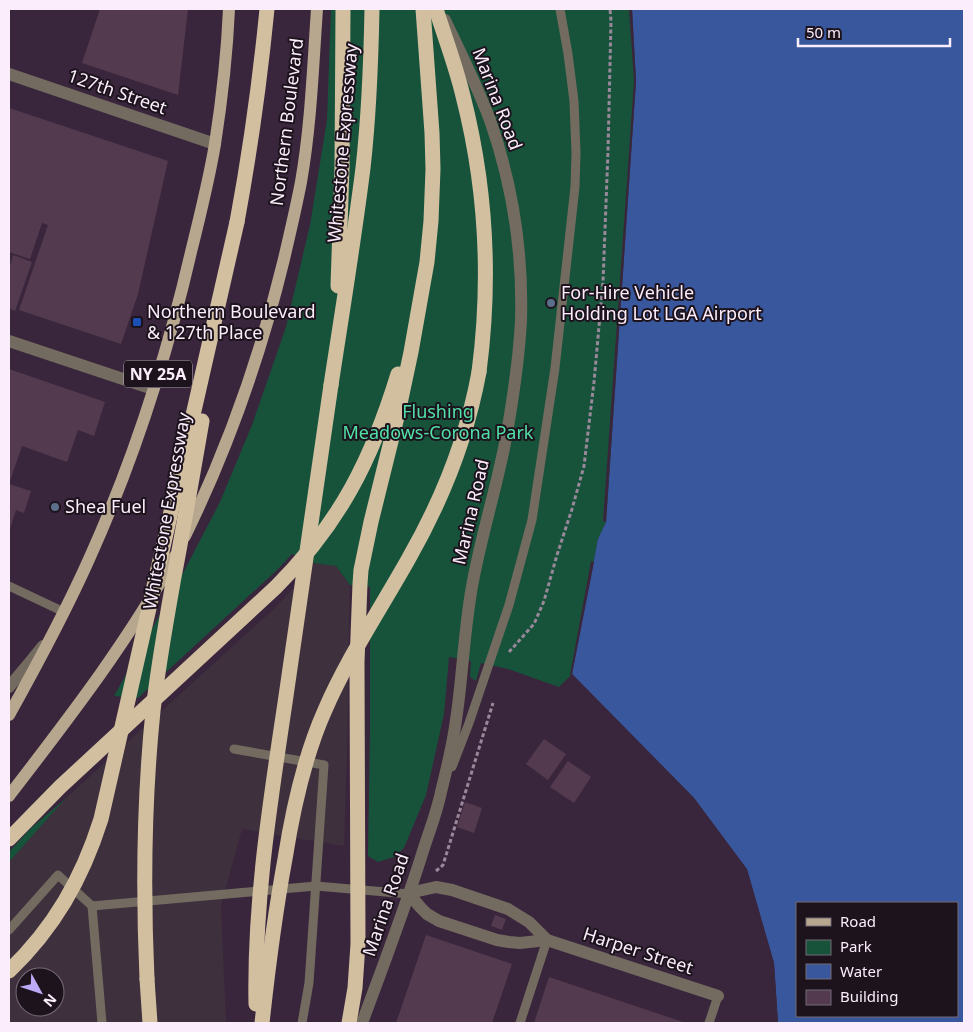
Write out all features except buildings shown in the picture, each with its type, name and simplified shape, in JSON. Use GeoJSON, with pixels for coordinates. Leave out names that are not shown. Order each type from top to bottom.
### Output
{"type":"FeatureCollection","features":[{"type":"Feature","properties":{"kind":"highway","name":"Whitestone Expressway"},"geometry":{"type":"LineString","coordinates":[[149,1023],[145,937],[148,786],[153,712],[164,636],[244,184],[267,9]]}},
{"type":"Feature","properties":{"kind":"highway"},"geometry":{"type":"LineString","coordinates":[[331,385],[341,212],[343,9]]}},
{"type":"Feature","properties":{"kind":"highway","name":"Whitestone Expressway"},"geometry":{"type":"LineString","coordinates":[[256,1023],[257,936],[267,824],[363,166],[369,93],[372,9]]}},
{"type":"Feature","properties":{"kind":"highway"},"geometry":{"type":"LineString","coordinates":[[349,1023],[355,988],[359,915],[357,662],[361,570],[375,501],[402,396],[424,284],[431,222],[433,169],[430,96],[423,9]]}},
{"type":"Feature","properties":{"kind":"highway"},"geometry":{"type":"LineString","coordinates":[[262,1023],[275,917],[286,848],[300,780],[310,748],[320,720],[338,682],[409,558],[446,484],[463,438],[478,372],[486,298],[482,208],[477,166],[466,109],[436,9]]}},
{"type":"Feature","properties":{"kind":"highway"},"geometry":{"type":"LineString","coordinates":[[9,972],[39,939],[63,905],[83,867],[101,819],[237,222]]}},
{"type":"Feature","properties":{"kind":"highway"},"geometry":{"type":"LineString","coordinates":[[9,838],[60,787],[276,587],[303,559],[326,529],[357,480],[376,438],[404,355],[424,284]]}},
{"type":"Feature","properties":{"kind":"main road","name":"NY 25A"},"geometry":{"type":"LineString","coordinates":[[9,715],[39,662],[87,564],[112,503],[153,389],[187,272],[214,144],[223,86],[230,9]]}},
{"type":"Feature","properties":{"kind":"main road","name":"Northern Boulevard"},"geometry":{"type":"LineString","coordinates":[[9,796],[90,690],[145,608],[176,554],[204,496],[226,443],[242,400],[276,291],[301,182],[314,69],[317,9]]}},
{"type":"Feature","properties":{"kind":"street","name":"Marina Road"},"geometry":{"type":"LineString","coordinates":[[362,1023],[410,894],[441,794],[456,721],[466,621],[474,574],[513,400],[521,319],[518,249],[508,181],[477,88],[440,9]]}},
{"type":"Feature","properties":{"kind":"street","name":"127th Street"},"geometry":{"type":"LineString","coordinates":[[9,74],[214,144]]}},
{"type":"Feature","properties":{"kind":"street"},"geometry":{"type":"LineString","coordinates":[[9,341],[153,389]]}},
{"type":"Feature","properties":{"kind":"street"},"geometry":{"type":"LineString","coordinates":[[9,687],[42,647],[64,612]]}},
{"type":"Feature","properties":{"kind":"street","name":"Harper Street"},"geometry":{"type":"LineString","coordinates":[[548,940],[520,915],[470,896],[452,890],[436,888],[418,890],[410,894],[427,914],[439,921],[497,940],[520,943],[548,940],[718,996]]}},
{"type":"Feature","properties":{"kind":"lane"},"geometry":{"type":"LineString","coordinates":[[441,794],[469,723],[509,605],[532,520],[555,368],[575,186],[574,101],[560,9]]}},
{"type":"Feature","properties":{"kind":"lane"},"geometry":{"type":"LineString","coordinates":[[9,586],[64,612]]}},
{"type":"Feature","properties":{"kind":"lane"},"geometry":{"type":"LineString","coordinates":[[234,749],[324,765],[308,984],[302,1023]]}},
{"type":"Feature","properties":{"kind":"lane"},"geometry":{"type":"LineString","coordinates":[[9,930],[58,875],[92,906],[102,1023]]}},
{"type":"Feature","properties":{"kind":"lane"},"geometry":{"type":"LineString","coordinates":[[92,906],[316,886],[410,894]]}},
{"type":"Feature","properties":{"kind":"lane"},"geometry":{"type":"LineString","coordinates":[[520,1023],[548,940]]}},
{"type":"Feature","properties":{"kind":"lane"},"geometry":{"type":"LineString","coordinates":[[709,1023],[718,996]]}},
{"type":"Feature","properties":{"kind":"shaded area"},"geometry":{"type":"Polygon","coordinates":[[[313,563],[336,566],[350,585],[344,846],[242,829],[221,905],[226,1023],[9,1023],[9,862],[66,798],[275,608],[301,580],[313,563]]]}},
{"type":"Feature","properties":{"kind":"green space","name":"Flushing Meadows-Corona Park"},"geometry":{"type":"Polygon","coordinates":[[[331,9],[632,9],[636,81],[606,522],[598,539],[572,674],[559,687],[508,669],[481,663],[476,681],[470,677],[471,661],[449,657],[444,714],[426,795],[404,848],[394,857],[378,862],[368,856],[370,587],[350,585],[336,566],[313,563],[292,554],[138,698],[114,696],[181,577],[220,502],[252,425],[286,327],[310,225],[327,120],[331,9]]]}},
{"type":"Feature","properties":{"kind":"green space"},"geometry":{"type":"Polygon","coordinates":[[[66,798],[9,862],[9,852],[30,829],[66,798]]]}},
{"type":"Feature","properties":{"kind":"water"},"geometry":{"type":"Polygon","coordinates":[[[632,9],[964,9],[964,1023],[778,1023],[774,963],[747,869],[694,798],[572,674],[598,539],[606,522],[636,81],[632,9]]]}},
{"type":"Feature","properties":{"kind":"pier"},"geometry":{"type":"Polygon","coordinates":[[[629,9],[632,9],[636,81],[606,522],[603,521],[634,81],[629,9]]]}},
{"type":"Feature","properties":{"kind":"pier"},"geometry":{"type":"Polygon","coordinates":[[[591,561],[594,562],[572,674],[694,798],[747,870],[774,963],[778,1023],[776,1023],[771,963],[745,871],[692,800],[570,675],[591,561]]]}},
{"type":"Feature","properties":{"kind":"place","name":"For-Hire Vehicle Holding Lot LGA Airport"},"geometry":{"type":"Point","coordinates":[551,303]}},
{"type":"Feature","properties":{"kind":"place","name":"Northern Boulevard & 127th Place"},"geometry":{"type":"Point","coordinates":[137,322]}},
{"type":"Feature","properties":{"kind":"place","name":"Shea Fuel"},"geometry":{"type":"Point","coordinates":[55,507]}}]}
